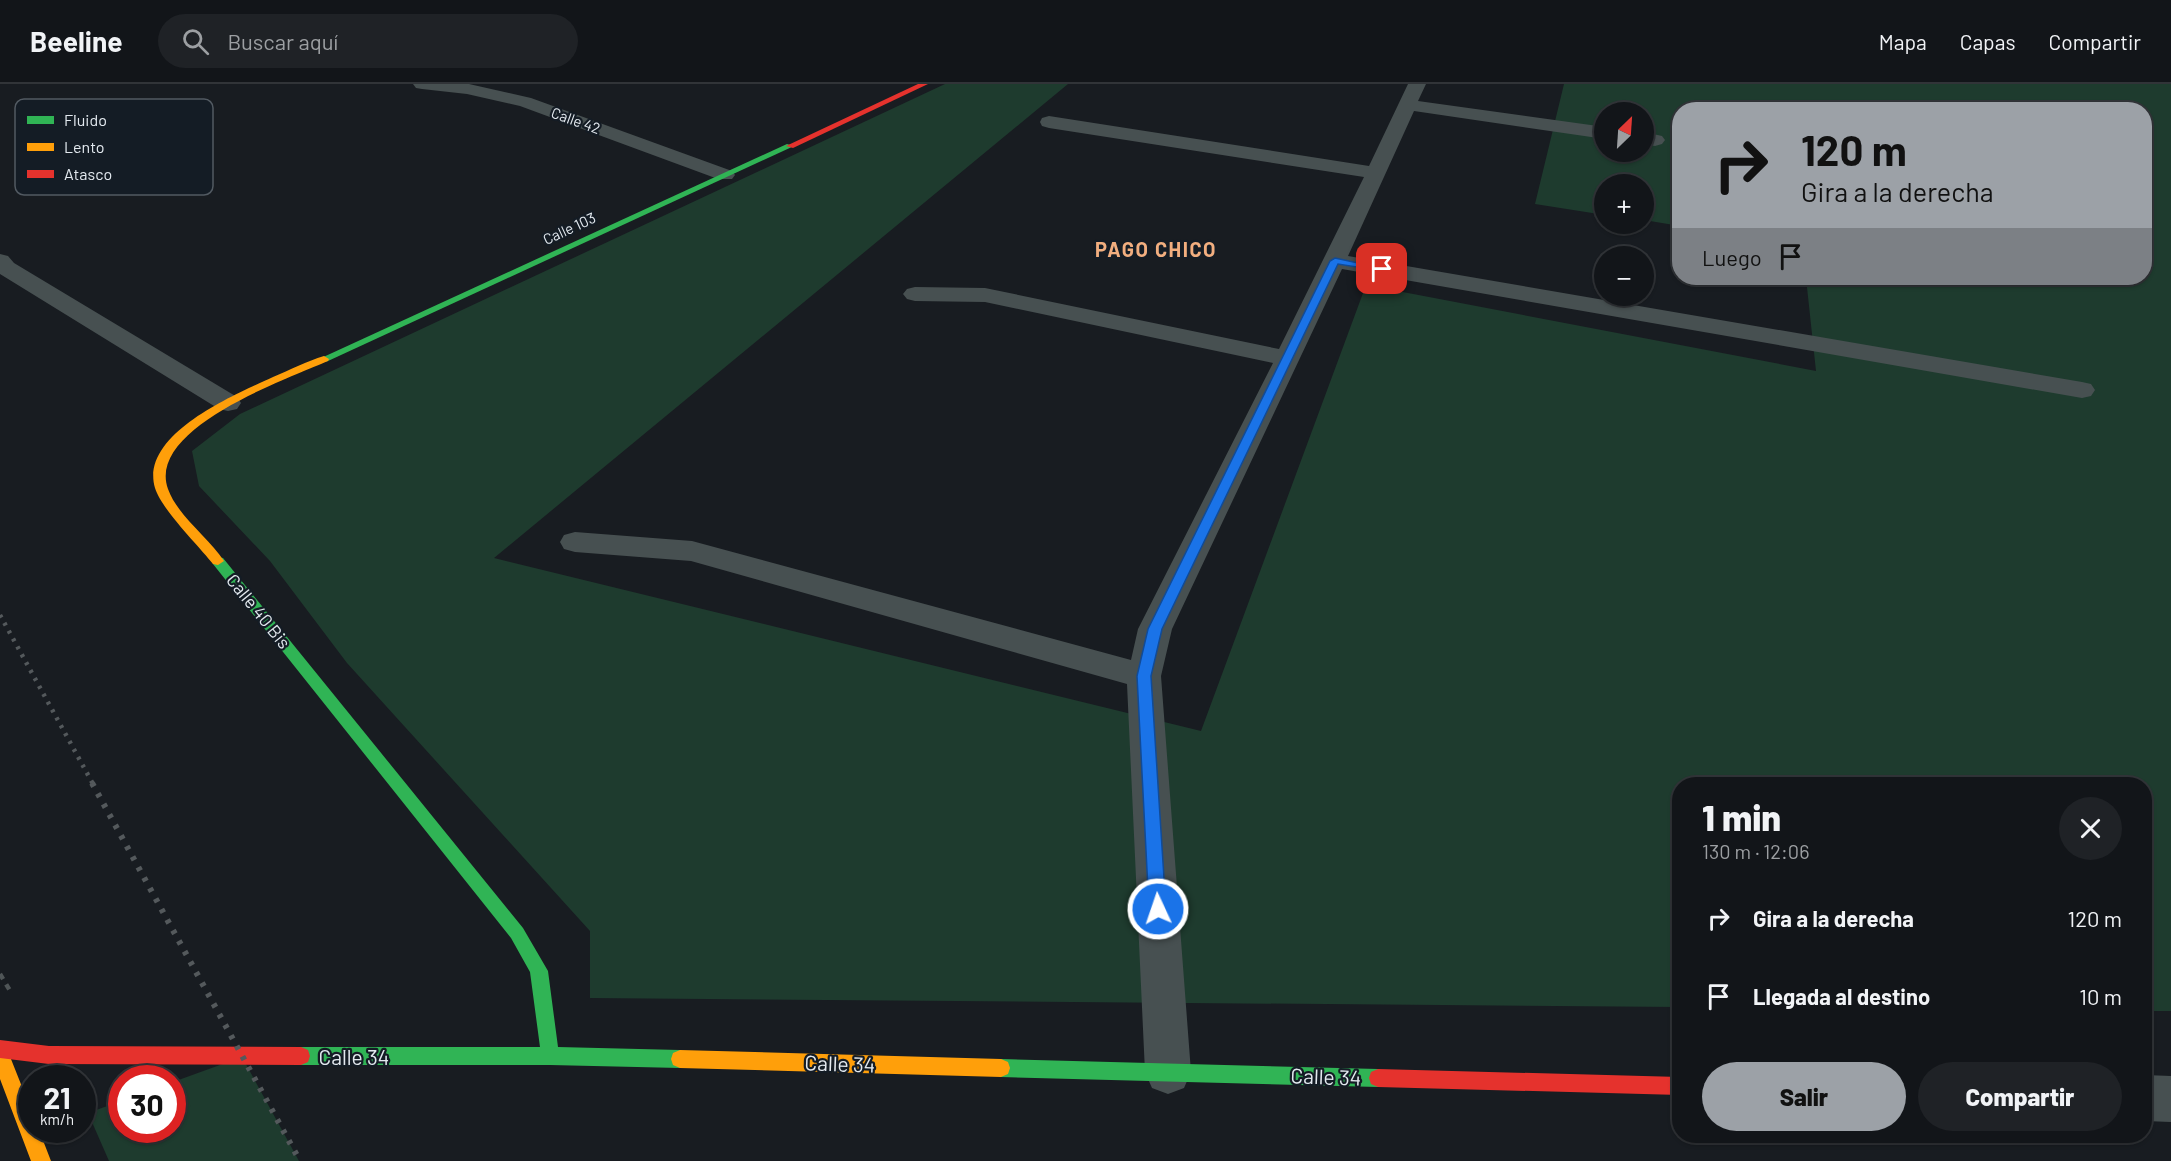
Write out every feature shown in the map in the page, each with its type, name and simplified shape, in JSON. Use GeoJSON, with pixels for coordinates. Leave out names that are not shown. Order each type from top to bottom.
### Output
{"type":"FeatureCollection","features":[{"type":"Feature","properties":{"kind":"street","name":"Calle 42"},"geometry":{"type":"LineString","coordinates":[[422,84],[467,89],[525,102],[725,175]]}},
{"type":"Feature","properties":{"kind":"street","name":"Calle 103"},"geometry":{"type":"LineString","coordinates":[[228,403],[924,84]]}},
{"type":"Feature","properties":{"kind":"street"},"geometry":{"type":"LineString","coordinates":[[1168,1072],[1144,676],[1155,629],[1335,261],[1412,95],[1594,131]]}},
{"type":"Feature","properties":{"kind":"street"},"geometry":{"type":"LineString","coordinates":[[1049,122],[1376,173]]}},
{"type":"Feature","properties":{"kind":"street"},"geometry":{"type":"LineString","coordinates":[[0,261],[6,268],[228,403]]}},
{"type":"Feature","properties":{"kind":"street"},"geometry":{"type":"LineString","coordinates":[[1335,261],[2082,390]]}},
{"type":"Feature","properties":{"kind":"street"},"geometry":{"type":"LineString","coordinates":[[915,294],[985,295],[1287,358]]}},
{"type":"Feature","properties":{"kind":"street","name":"Calle 40 Bis"},"geometry":{"type":"LineString","coordinates":[[228,403],[196,424],[169,447],[160,463],[162,491],[517,933],[539,971],[550,1056]]}},
{"type":"Feature","properties":{"kind":"street"},"geometry":{"type":"LineString","coordinates":[[575,542],[692,551],[1144,676]]}},
{"type":"Feature","properties":{"kind":"street","name":"Calle 34"},"geometry":{"type":"LineString","coordinates":[[0,1049],[60,1055],[550,1056],[1672,1086]]}},
{"type":"Feature","properties":{"kind":"street"},"geometry":{"type":"LineString","coordinates":[[0,1055],[41,1161]]}},
{"type":"Feature","properties":{"kind":"street"},"geometry":{"type":"LineString","coordinates":[[2152,1098],[2171,1099]]}},
{"type":"Feature","properties":{"kind":"green space"},"geometry":{"type":"Polygon","coordinates":[[[945,84],[1068,84],[494,558],[1201,731],[1366,285],[1816,371],[1807,285],[2152,285],[2152,102],[1672,102],[1672,225],[1654,222],[1654,174],[1594,174],[1594,213],[1535,204],[1564,84],[2171,84],[2171,1011],[2152,1011],[2152,777],[1672,777],[1672,1007],[590,998],[590,931],[347,663],[270,561],[199,486],[192,451],[240,414],[945,84]]]}},
{"type":"Feature","properties":{"kind":"green space"},"geometry":{"type":"Polygon","coordinates":[[[242,1057],[299,1161],[109,1161],[96,1131],[96,1110],[108,1106],[108,1143],[186,1143],[186,1077],[242,1057]]]}},
{"type":"Feature","properties":{"kind":"railway"},"geometry":{"type":"LineString","coordinates":[[0,615],[93,784]]}},
{"type":"Feature","properties":{"kind":"railway"},"geometry":{"type":"LineString","coordinates":[[92,783],[300,1161]]}},
{"type":"Feature","properties":{"kind":"traffic: fast"},"geometry":{"type":"LineString","coordinates":[[324,359],[790,146]]}},
{"type":"Feature","properties":{"kind":"traffic: fast"},"geometry":{"type":"LineString","coordinates":[[218,561],[517,933],[539,971],[550,1056]]}},
{"type":"Feature","properties":{"kind":"traffic: fast"},"geometry":{"type":"LineString","coordinates":[[301,1056],[550,1056],[680,1059]]}},
{"type":"Feature","properties":{"kind":"traffic: fast"},"geometry":{"type":"LineString","coordinates":[[1001,1068],[1378,1078]]}},
{"type":"Feature","properties":{"kind":"traffic: slow"},"geometry":{"type":"LineString","coordinates":[[218,561],[162,490],[160,471],[165,454],[193,424],[214,411],[260,387],[324,359]]}},
{"type":"Feature","properties":{"kind":"traffic: slow"},"geometry":{"type":"LineString","coordinates":[[0,1055],[41,1161]]}},
{"type":"Feature","properties":{"kind":"traffic: slow"},"geometry":{"type":"LineString","coordinates":[[680,1059],[1001,1068]]}},
{"type":"Feature","properties":{"kind":"traffic: jam"},"geometry":{"type":"LineString","coordinates":[[790,146],[924,84]]}},
{"type":"Feature","properties":{"kind":"traffic: jam"},"geometry":{"type":"LineString","coordinates":[[0,1049],[49,1055],[301,1056]]}},
{"type":"Feature","properties":{"kind":"traffic: jam"},"geometry":{"type":"LineString","coordinates":[[1378,1078],[1672,1086]]}},
{"type":"Feature","properties":{"kind":"district","name":"PAGO CHICO"},"geometry":{"type":"Point","coordinates":[1156,249]}},
{"type":"Feature","properties":{"kind":"route"},"geometry":{"type":"LineString","coordinates":[[1158,909],[1144,676],[1155,629],[1335,261],[1382,269]]}}]}
